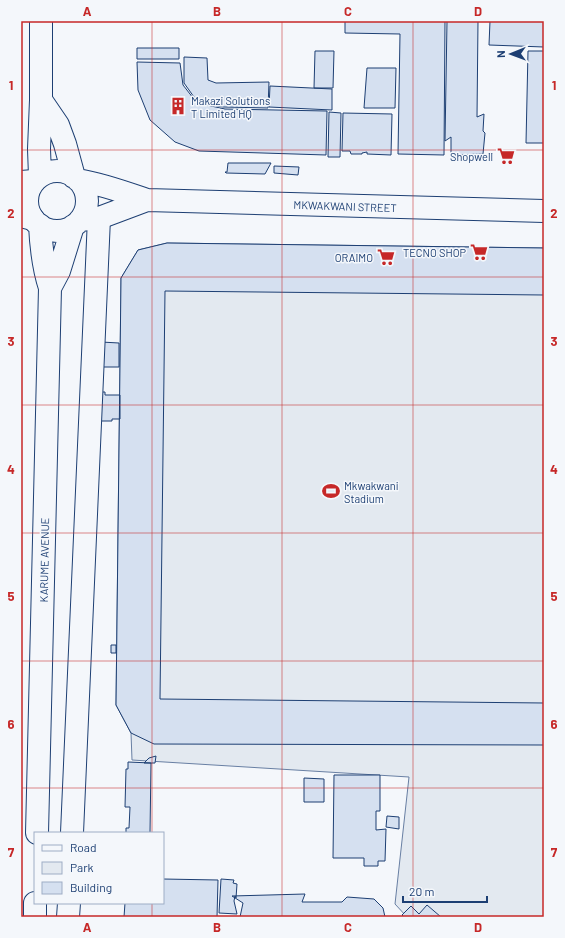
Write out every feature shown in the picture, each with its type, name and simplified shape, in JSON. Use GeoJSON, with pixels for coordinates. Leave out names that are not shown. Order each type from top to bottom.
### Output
{"type":"FeatureCollection","features":[{"type":"Feature","properties":{"kind":"main road"},"geometry":{"type":"LineString","coordinates":[[41,21],[39,149],[27,204],[41,253],[44,271],[50,288]]}},
{"type":"Feature","properties":{"kind":"main road"},"geometry":{"type":"LineString","coordinates":[[40,100],[58,124],[76,178],[83,187],[86,195],[84,212],[72,832]]}},
{"type":"Feature","properties":{"kind":"main road"},"geometry":{"type":"LineString","coordinates":[[32,180],[53,171],[68,173],[76,178]]}},
{"type":"Feature","properties":{"kind":"main road","name":"MKWAKWANI STREET"},"geometry":{"type":"LineString","coordinates":[[76,178],[147,200],[544,211]]}},
{"type":"Feature","properties":{"kind":"main road","name":"MKWAKWANI STREET"},"geometry":{"type":"LineString","coordinates":[[84,221],[147,200]]}},
{"type":"Feature","properties":{"kind":"main road"},"geometry":{"type":"LineString","coordinates":[[31,220],[48,229],[57,231],[65,230],[84,221]]}},
{"type":"Feature","properties":{"kind":"main road"},"geometry":{"type":"LineString","coordinates":[[50,288],[84,221]]}},
{"type":"Feature","properties":{"kind":"main road","name":"KARUME AVENUE"},"geometry":{"type":"LineString","coordinates":[[37,832],[50,288]]}},
{"type":"Feature","properties":{"kind":"main road"},"geometry":{"type":"LineString","coordinates":[[35,904],[35,917]]}},
{"type":"Feature","properties":{"kind":"main road"},"geometry":{"type":"LineString","coordinates":[[68,917],[69,904]]}},
{"type":"Feature","properties":{"kind":"green space","name":"Mkwakwani Stadium"},"geometry":{"type":"Polygon","coordinates":[[[167,243],[544,248],[544,917],[407,917],[395,904],[409,777],[132,760],[131,733],[116,705],[121,278],[138,250],[167,243]]]}},
{"type":"Feature","properties":{"kind":"building"},"geometry":{"type":"Polygon","coordinates":[[[345,21],[445,21],[444,155],[398,154],[400,34],[345,33],[345,21]]]}},
{"type":"Feature","properties":{"kind":"building"},"geometry":{"type":"Polygon","coordinates":[[[447,21],[478,21],[477,117],[484,114],[483,131],[485,133],[483,154],[451,155],[451,137],[445,141],[447,21]]]}},
{"type":"Feature","properties":{"kind":"building"},"geometry":{"type":"Polygon","coordinates":[[[490,21],[544,21],[544,47],[489,45],[490,21]]]}},
{"type":"Feature","properties":{"kind":"building"},"geometry":{"type":"Polygon","coordinates":[[[137,48],[179,48],[179,59],[137,59],[137,48]]]}},
{"type":"Feature","properties":{"kind":"building"},"geometry":{"type":"Polygon","coordinates":[[[315,51],[334,51],[333,88],[314,88],[315,51]]]}},
{"type":"Feature","properties":{"kind":"building"},"geometry":{"type":"Polygon","coordinates":[[[528,51],[544,51],[544,143],[526,143],[528,51]]]}},
{"type":"Feature","properties":{"kind":"building"},"geometry":{"type":"Polygon","coordinates":[[[184,57],[207,58],[208,80],[216,83],[269,82],[268,108],[223,107],[205,104],[194,97],[184,83],[184,57]]]}},
{"type":"Feature","properties":{"kind":"building","name":"Makazi Solutions T Limited HQ"},"geometry":{"type":"Polygon","coordinates":[[[137,62],[180,63],[183,85],[197,103],[225,109],[327,111],[326,155],[199,151],[175,142],[150,120],[138,90],[137,62]]]}},
{"type":"Feature","properties":{"kind":"building"},"geometry":{"type":"Polygon","coordinates":[[[367,68],[396,68],[395,108],[364,108],[367,68]]]}},
{"type":"Feature","properties":{"kind":"building"},"geometry":{"type":"Polygon","coordinates":[[[270,86],[332,89],[332,110],[269,107],[270,86]]]}},
{"type":"Feature","properties":{"kind":"building"},"geometry":{"type":"Polygon","coordinates":[[[329,112],[341,113],[340,157],[328,157],[329,112]]]}},
{"type":"Feature","properties":{"kind":"building"},"geometry":{"type":"Polygon","coordinates":[[[343,113],[392,114],[391,155],[367,154],[367,152],[362,154],[351,154],[350,151],[342,151],[343,113]]]}},
{"type":"Feature","properties":{"kind":"building"},"geometry":{"type":"Polygon","coordinates":[[[228,163],[271,163],[265,174],[226,173],[228,163]]]}},
{"type":"Feature","properties":{"kind":"building"},"geometry":{"type":"Polygon","coordinates":[[[274,166],[299,167],[298,175],[274,173],[274,166]]]}},
{"type":"Feature","properties":{"kind":"building"},"geometry":{"type":"Polygon","coordinates":[[[167,243],[544,248],[544,295],[165,291],[160,699],[544,703],[544,745],[154,744],[131,733],[116,705],[121,278],[138,250],[167,243]]]}},
{"type":"Feature","properties":{"kind":"building"},"geometry":{"type":"Polygon","coordinates":[[[101,342],[119,343],[119,367],[101,367],[101,342]]]}},
{"type":"Feature","properties":{"kind":"building"},"geometry":{"type":"Polygon","coordinates":[[[97,392],[105,392],[105,395],[120,395],[120,419],[112,419],[112,421],[97,421],[97,392]]]}},
{"type":"Feature","properties":{"kind":"building"},"geometry":{"type":"Polygon","coordinates":[[[111,645],[116,645],[116,653],[111,653],[111,645]]]}},
{"type":"Feature","properties":{"kind":"building"},"geometry":{"type":"Polygon","coordinates":[[[156,756],[155,763],[144,763],[149,758],[156,756]]]}},
{"type":"Feature","properties":{"kind":"building"},"geometry":{"type":"Polygon","coordinates":[[[128,762],[151,763],[150,832],[126,832],[126,828],[129,828],[130,807],[125,807],[126,769],[128,769],[128,762]]]}},
{"type":"Feature","properties":{"kind":"building"},"geometry":{"type":"Polygon","coordinates":[[[334,775],[380,775],[380,811],[376,811],[376,830],[386,829],[385,861],[378,861],[378,866],[364,866],[364,858],[333,858],[334,775]]]}},
{"type":"Feature","properties":{"kind":"building"},"geometry":{"type":"Polygon","coordinates":[[[304,778],[324,779],[324,802],[304,802],[304,778]]]}},
{"type":"Feature","properties":{"kind":"building"},"geometry":{"type":"Polygon","coordinates":[[[387,816],[399,817],[399,829],[386,827],[387,816]]]}},
{"type":"Feature","properties":{"kind":"building"},"geometry":{"type":"Polygon","coordinates":[[[164,879],[218,880],[217,917],[124,917],[125,904],[164,904],[164,879]]]}},
{"type":"Feature","properties":{"kind":"building"},"geometry":{"type":"Polygon","coordinates":[[[221,879],[234,880],[233,883],[237,884],[236,898],[235,896],[234,901],[237,914],[219,913],[221,879]]]}},
{"type":"Feature","properties":{"kind":"building"},"geometry":{"type":"Polygon","coordinates":[[[305,894],[302,902],[342,902],[347,897],[374,899],[383,908],[385,917],[240,917],[243,903],[232,896],[305,894]]]}},
{"type":"Feature","properties":{"kind":"building"},"geometry":{"type":"Polygon","coordinates":[[[427,905],[441,917],[404,917],[402,915],[411,906],[419,914],[427,905]]]}},
{"type":"Feature","properties":{"kind":"place","name":"Makazi Solutions T Limited HQ"},"geometry":{"type":"Point","coordinates":[178,106]}},
{"type":"Feature","properties":{"kind":"place","name":"Shopwell"},"geometry":{"type":"Point","coordinates":[506,156]}},
{"type":"Feature","properties":{"kind":"place","name":"TECNO SHOP"},"geometry":{"type":"Point","coordinates":[479,252]}},
{"type":"Feature","properties":{"kind":"place","name":"ORAIMO"},"geometry":{"type":"Point","coordinates":[386,257]}},
{"type":"Feature","properties":{"kind":"place","name":"Mkwakwani Stadium"},"geometry":{"type":"Point","coordinates":[331,491]}}]}
